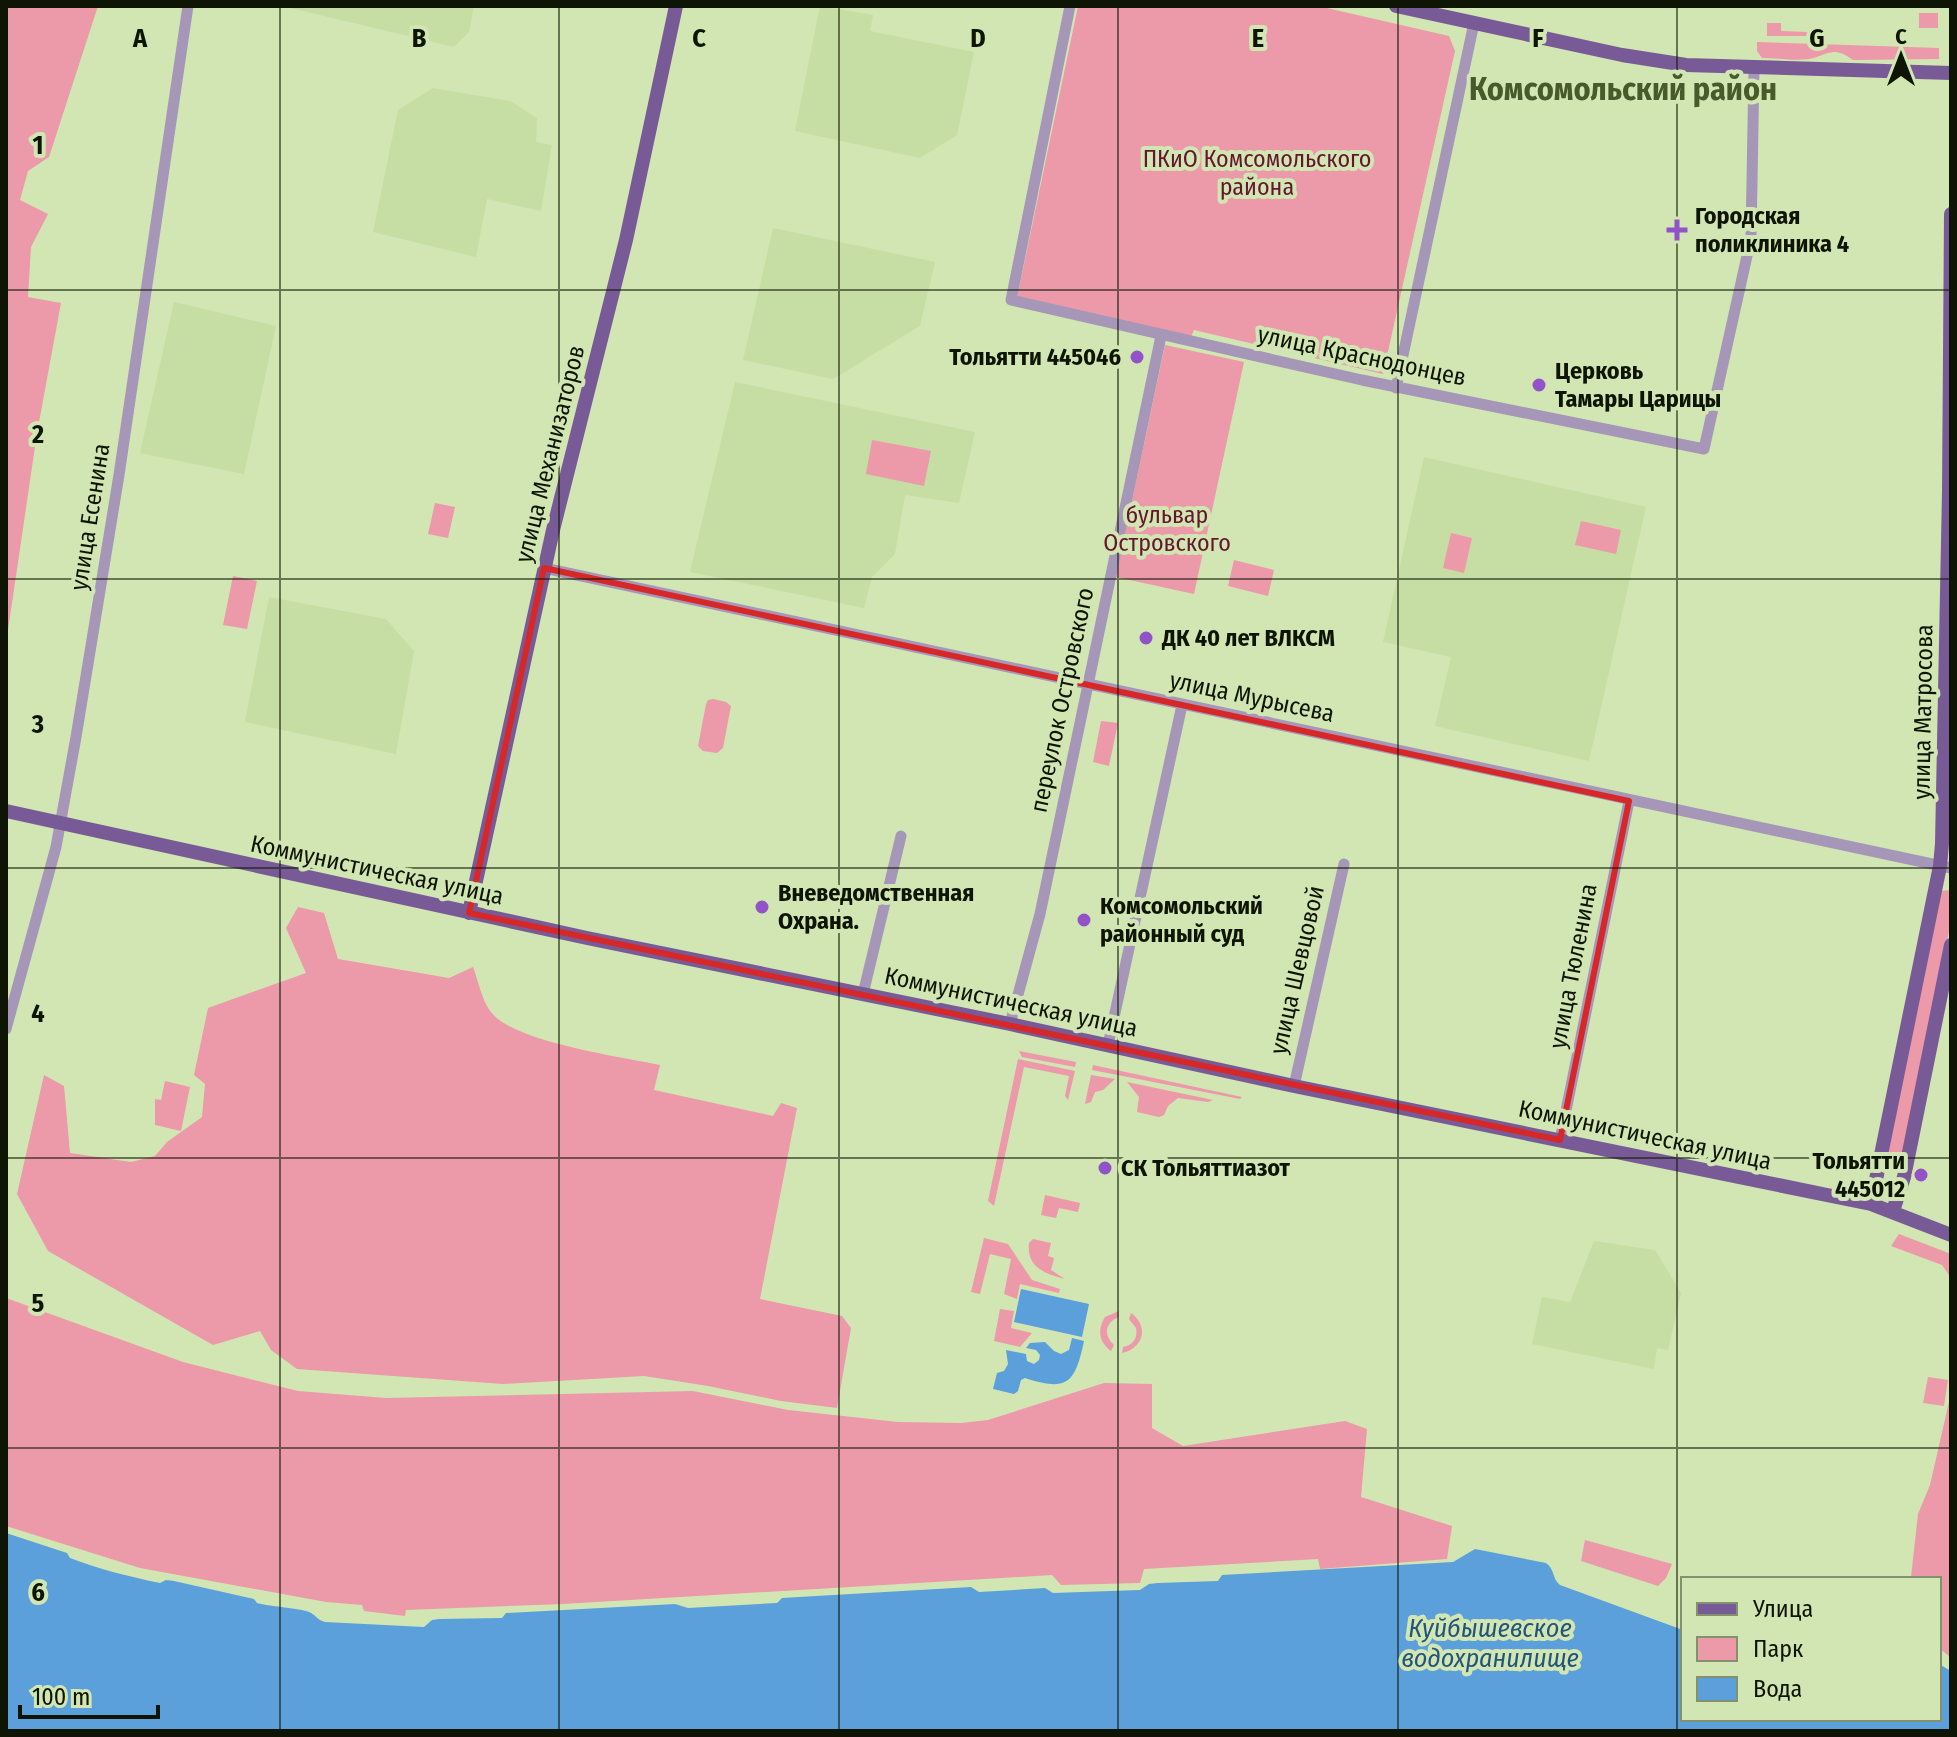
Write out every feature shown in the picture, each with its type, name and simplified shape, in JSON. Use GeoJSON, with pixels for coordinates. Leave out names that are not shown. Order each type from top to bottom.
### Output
{"type":"FeatureCollection","features":[{"type":"Feature","properties":{"kind":"main road","name":"улица Механизаторов"},"geometry":{"type":"LineString","coordinates":[[469,913],[544,568],[626,240],[676,6]]}},
{"type":"Feature","properties":{"kind":"main road"},"geometry":{"type":"LineString","coordinates":[[1396,6],[1622,55],[1686,65],[1951,73]]}},
{"type":"Feature","properties":{"kind":"main road","name":"улица Матросова"},"geometry":{"type":"LineString","coordinates":[[1871,1204],[1946,867],[1951,214]]}},
{"type":"Feature","properties":{"kind":"main road","name":"Коммунистическая улица"},"geometry":{"type":"LineString","coordinates":[[6,811],[469,913],[1871,1204],[1951,1235]]}},
{"type":"Feature","properties":{"kind":"main road"},"geometry":{"type":"LineString","coordinates":[[1893,1211],[1904,1177],[1951,945]]}},
{"type":"Feature","properties":{"kind":"street","name":"улица Есенина"},"geometry":{"type":"LineString","coordinates":[[6,1029],[56,847],[119,475],[188,6]]}},
{"type":"Feature","properties":{"kind":"street","name":"улица Краснодонцев"},"geometry":{"type":"LineString","coordinates":[[1070,6],[1011,300],[1396,388],[1704,449],[1751,238],[1754,69]]}},
{"type":"Feature","properties":{"kind":"street"},"geometry":{"type":"LineString","coordinates":[[1396,388],[1474,23]]}},
{"type":"Feature","properties":{"kind":"street","name":"переулок Островского"},"geometry":{"type":"LineString","coordinates":[[1010,1024],[1040,914],[1161,336]]}},
{"type":"Feature","properties":{"kind":"street","name":"улица Мурысева"},"geometry":{"type":"LineString","coordinates":[[544,568],[1946,867]]}},
{"type":"Feature","properties":{"kind":"street"},"geometry":{"type":"LineString","coordinates":[[1108,1045],[1182,705]]}},
{"type":"Feature","properties":{"kind":"street","name":"улица Тюленина"},"geometry":{"type":"LineString","coordinates":[[1560,1140],[1629,801]]}},
{"type":"Feature","properties":{"kind":"street"},"geometry":{"type":"LineString","coordinates":[[863,994],[901,836]]}},
{"type":"Feature","properties":{"kind":"street","name":"улица Шевцовой"},"geometry":{"type":"LineString","coordinates":[[1294,1086],[1344,864]]}},
{"type":"Feature","properties":{"kind":"highlighted area"},"geometry":{"type":"Polygon","coordinates":[[[544,568],[1629,801],[1560,1140],[469,913],[544,568]]]}},
{"type":"Feature","properties":{"kind":"shaded area"},"geometry":{"type":"Polygon","coordinates":[[[282,6],[474,6],[469,32],[454,47],[282,6]]]}},
{"type":"Feature","properties":{"kind":"shaded area"},"geometry":{"type":"Polygon","coordinates":[[[820,6],[873,15],[870,31],[974,52],[957,135],[920,158],[795,131],[820,6]]]}},
{"type":"Feature","properties":{"kind":"shaded area"},"geometry":{"type":"Polygon","coordinates":[[[433,88],[510,101],[537,118],[536,142],[552,145],[541,211],[487,199],[476,257],[373,232],[398,110],[433,88]]]}},
{"type":"Feature","properties":{"kind":"shaded area"},"geometry":{"type":"Polygon","coordinates":[[[773,228],[935,262],[920,326],[833,379],[743,360],[773,228]]]}},
{"type":"Feature","properties":{"kind":"shaded area"},"geometry":{"type":"Polygon","coordinates":[[[174,302],[276,326],[244,474],[140,453],[174,302]]]}},
{"type":"Feature","properties":{"kind":"shaded area"},"geometry":{"type":"Polygon","coordinates":[[[735,382],[975,432],[959,503],[905,495],[895,554],[872,577],[864,608],[690,572],[735,382]]]}},
{"type":"Feature","properties":{"kind":"shaded area"},"geometry":{"type":"Polygon","coordinates":[[[1424,457],[1646,507],[1589,761],[1435,726],[1451,657],[1383,642],[1424,457]]]}},
{"type":"Feature","properties":{"kind":"shaded area"},"geometry":{"type":"Polygon","coordinates":[[[269,597],[386,619],[414,651],[396,754],[245,722],[269,597]]]}},
{"type":"Feature","properties":{"kind":"shaded area"},"geometry":{"type":"Polygon","coordinates":[[[1594,1241],[1655,1250],[1681,1293],[1668,1350],[1657,1348],[1654,1369],[1532,1344],[1542,1297],[1570,1302],[1594,1241]]]}},
{"type":"Feature","properties":{"kind":"green space"},"geometry":{"type":"Polygon","coordinates":[[[6,6],[98,6],[49,157],[28,171],[20,200],[48,214],[31,247],[28,297],[61,303],[37,433],[6,644],[6,6]]]}},
{"type":"Feature","properties":{"kind":"green space","name":"ПКиО Комсомольского района"},"geometry":{"type":"Polygon","coordinates":[[[1078,6],[1318,6],[1449,36],[1455,51],[1383,374],[1194,330],[1191,337],[1017,298],[1078,6]]]}},
{"type":"Feature","properties":{"kind":"green space"},"geometry":{"type":"Polygon","coordinates":[[[1919,13],[1938,13],[1938,28],[1919,28],[1919,13]]]}},
{"type":"Feature","properties":{"kind":"green space"},"geometry":{"type":"Polygon","coordinates":[[[1767,23],[1781,23],[1781,31],[1807,32],[1807,36],[1767,36],[1767,23]]]}},
{"type":"Feature","properties":{"kind":"green space"},"geometry":{"type":"Polygon","coordinates":[[[1757,42],[1939,48],[1939,59],[1853,60],[1835,52],[1804,60],[1762,58],[1757,51],[1757,42]]]}},
{"type":"Feature","properties":{"kind":"green space","name":"бульвар Островского"},"geometry":{"type":"Polygon","coordinates":[[[1165,345],[1244,362],[1194,594],[1116,577],[1165,345]]]}},
{"type":"Feature","properties":{"kind":"green space"},"geometry":{"type":"Polygon","coordinates":[[[872,440],[931,451],[924,486],[866,474],[872,440]]]}},
{"type":"Feature","properties":{"kind":"green space"},"geometry":{"type":"Polygon","coordinates":[[[435,503],[455,507],[448,538],[428,534],[435,503]]]}},
{"type":"Feature","properties":{"kind":"green space"},"geometry":{"type":"Polygon","coordinates":[[[1581,521],[1621,530],[1616,554],[1575,545],[1581,521]]]}},
{"type":"Feature","properties":{"kind":"green space"},"geometry":{"type":"Polygon","coordinates":[[[1451,533],[1472,538],[1464,573],[1443,568],[1451,533]]]}},
{"type":"Feature","properties":{"kind":"green space"},"geometry":{"type":"Polygon","coordinates":[[[1234,560],[1274,570],[1268,596],[1228,586],[1234,560]]]}},
{"type":"Feature","properties":{"kind":"green space"},"geometry":{"type":"Polygon","coordinates":[[[233,576],[257,581],[247,629],[223,625],[233,576]]]}},
{"type":"Feature","properties":{"kind":"green space"},"geometry":{"type":"Polygon","coordinates":[[[713,699],[731,706],[723,748],[717,753],[703,751],[698,746],[706,704],[713,699]]]}},
{"type":"Feature","properties":{"kind":"green space"},"geometry":{"type":"Polygon","coordinates":[[[1101,721],[1118,723],[1109,766],[1093,762],[1101,721]]]}},
{"type":"Feature","properties":{"kind":"green space"},"geometry":{"type":"Polygon","coordinates":[[[1951,890],[1951,922],[1899,1169],[1887,1172],[1940,891],[1951,890]]]}},
{"type":"Feature","properties":{"kind":"green space"},"geometry":{"type":"Polygon","coordinates":[[[298,907],[324,913],[338,959],[449,978],[473,967],[488,1007],[503,1023],[521,1032],[570,1047],[660,1065],[654,1090],[773,1116],[781,1103],[797,1108],[760,1299],[842,1316],[851,1328],[837,1408],[644,1376],[503,1384],[297,1369],[271,1350],[260,1331],[213,1345],[48,1251],[17,1194],[44,1075],[64,1086],[70,1153],[131,1162],[155,1156],[167,1142],[202,1117],[205,1084],[194,1075],[208,1008],[306,973],[286,928],[298,907]]]}},
{"type":"Feature","properties":{"kind":"green space"},"geometry":{"type":"Polygon","coordinates":[[[1019,1051],[1076,1062],[1075,1067],[1022,1057],[1019,1051]]]}},
{"type":"Feature","properties":{"kind":"green space"},"geometry":{"type":"Polygon","coordinates":[[[1018,1059],[1075,1071],[1068,1100],[1065,1096],[1069,1076],[1024,1067],[994,1206],[988,1201],[1018,1059]]]}},
{"type":"Feature","properties":{"kind":"green space"},"geometry":{"type":"Polygon","coordinates":[[[1093,1065],[1242,1097],[1092,1070],[1093,1065]]]}},
{"type":"Feature","properties":{"kind":"green space"},"geometry":{"type":"Polygon","coordinates":[[[1091,1075],[1115,1079],[1103,1090],[1095,1092],[1091,1102],[1085,1104],[1091,1075]]]}},
{"type":"Feature","properties":{"kind":"green space"},"geometry":{"type":"Polygon","coordinates":[[[165,1081],[190,1087],[181,1131],[155,1125],[155,1099],[161,1100],[165,1081]]]}},
{"type":"Feature","properties":{"kind":"green space"},"geometry":{"type":"Polygon","coordinates":[[[1127,1082],[1213,1100],[1178,1098],[1159,1117],[1137,1112],[1139,1097],[1127,1082]]]}},
{"type":"Feature","properties":{"kind":"green space"},"geometry":{"type":"Polygon","coordinates":[[[1045,1195],[1080,1203],[1078,1212],[1059,1208],[1056,1218],[1041,1215],[1045,1195]]]}},
{"type":"Feature","properties":{"kind":"green space"},"geometry":{"type":"Polygon","coordinates":[[[1899,1234],[1951,1254],[1951,1278],[1942,1265],[1891,1246],[1899,1234]]]}},
{"type":"Feature","properties":{"kind":"green space"},"geometry":{"type":"Polygon","coordinates":[[[984,1238],[1008,1244],[1032,1280],[1060,1289],[1059,1293],[1020,1284],[1017,1299],[1004,1294],[1011,1259],[990,1254],[980,1294],[971,1292],[984,1238]]]}},
{"type":"Feature","properties":{"kind":"green space"},"geometry":{"type":"Polygon","coordinates":[[[1033,1239],[1051,1243],[1048,1256],[1054,1258],[1051,1270],[1065,1279],[1044,1272],[1034,1264],[1029,1251],[1029,1243],[1033,1239]]]}},
{"type":"Feature","properties":{"kind":"green space"},"geometry":{"type":"Polygon","coordinates":[[[6,1298],[183,1362],[298,1391],[386,1398],[693,1391],[788,1410],[898,1422],[961,1423],[988,1420],[1104,1383],[1152,1384],[1152,1428],[1183,1446],[1345,1421],[1367,1429],[1361,1497],[1452,1526],[1447,1559],[1320,1569],[1318,1559],[1144,1569],[1140,1583],[1061,1585],[1052,1575],[563,1604],[406,1610],[405,1616],[364,1611],[362,1605],[326,1602],[140,1568],[6,1526],[6,1298]]]}},
{"type":"Feature","properties":{"kind":"green space"},"geometry":{"type":"Polygon","coordinates":[[[1000,1309],[1014,1311],[1011,1328],[1032,1333],[1020,1347],[994,1341],[1000,1309]]]}},
{"type":"Feature","properties":{"kind":"green space"},"geometry":{"type":"Polygon","coordinates":[[[1119,1311],[1119,1317],[1107,1329],[1114,1345],[1111,1351],[1100,1336],[1101,1327],[1105,1317],[1119,1311]]]}},
{"type":"Feature","properties":{"kind":"green space"},"geometry":{"type":"Polygon","coordinates":[[[1131,1313],[1140,1324],[1142,1336],[1135,1346],[1122,1353],[1123,1347],[1132,1343],[1136,1335],[1136,1328],[1129,1319],[1131,1313]]]}},
{"type":"Feature","properties":{"kind":"green space"},"geometry":{"type":"Polygon","coordinates":[[[1928,1377],[1948,1380],[1944,1406],[1923,1403],[1928,1377]]]}},
{"type":"Feature","properties":{"kind":"green space"},"geometry":{"type":"Polygon","coordinates":[[[1951,1393],[1950,1657],[1941,1650],[1941,1577],[1911,1577],[1918,1514],[1930,1485],[1951,1393]]]}},
{"type":"Feature","properties":{"kind":"green space"},"geometry":{"type":"Polygon","coordinates":[[[1585,1540],[1672,1564],[1666,1578],[1658,1586],[1581,1561],[1585,1540]]]}},
{"type":"Feature","properties":{"kind":"water"},"geometry":{"type":"Polygon","coordinates":[[[1021,1289],[1089,1304],[1082,1337],[1014,1322],[1021,1289]]]}},
{"type":"Feature","properties":{"kind":"water"},"geometry":{"type":"Polygon","coordinates":[[[1072,1338],[1084,1341],[1077,1366],[1067,1380],[1051,1384],[1025,1378],[1014,1394],[993,1389],[997,1373],[1004,1371],[1008,1364],[1006,1350],[1026,1354],[1027,1361],[1034,1364],[1040,1355],[1036,1350],[1026,1348],[1030,1343],[1045,1342],[1061,1354],[1069,1350],[1072,1338]]]}},
{"type":"Feature","properties":{"kind":"water","name":"Куйбышевское водохранилище"},"geometry":{"type":"Polygon","coordinates":[[[6,1533],[115,1572],[160,1583],[174,1581],[254,1599],[257,1603],[305,1611],[325,1622],[424,1627],[432,1620],[502,1618],[506,1613],[675,1604],[688,1608],[777,1603],[782,1598],[971,1587],[979,1592],[1045,1588],[1053,1593],[1140,1590],[1149,1584],[1218,1581],[1222,1575],[1453,1562],[1475,1549],[1546,1563],[1560,1585],[1681,1629],[1681,1721],[1941,1721],[1941,1665],[1951,1671],[1951,1731],[6,1731],[6,1533]]]}},
{"type":"Feature","properties":{"kind":"place","name":"Городская поликлиника 4"},"geometry":{"type":"Point","coordinates":[1677,230]}},
{"type":"Feature","properties":{"kind":"place","name":"Тольятти 445046"},"geometry":{"type":"Point","coordinates":[1137,357]}},
{"type":"Feature","properties":{"kind":"place","name":"Церковь Тамары Царицы"},"geometry":{"type":"Point","coordinates":[1539,385]}},
{"type":"Feature","properties":{"kind":"place","name":"ДК 40 лет ВЛКСМ"},"geometry":{"type":"Point","coordinates":[1146,638]}},
{"type":"Feature","properties":{"kind":"place","name":"Вневедомственная Охрана."},"geometry":{"type":"Point","coordinates":[762,907]}},
{"type":"Feature","properties":{"kind":"place","name":"Комсомольский районный суд"},"geometry":{"type":"Point","coordinates":[1084,920]}},
{"type":"Feature","properties":{"kind":"place","name":"СК Тольяттиазот"},"geometry":{"type":"Point","coordinates":[1105,1168]}},
{"type":"Feature","properties":{"kind":"place","name":"Тольятти 445012"},"geometry":{"type":"Point","coordinates":[1921,1175]}},
{"type":"Feature","properties":{"kind":"district","name":"Комсомольский район"},"geometry":{"type":"Point","coordinates":[1623,89]}}]}
